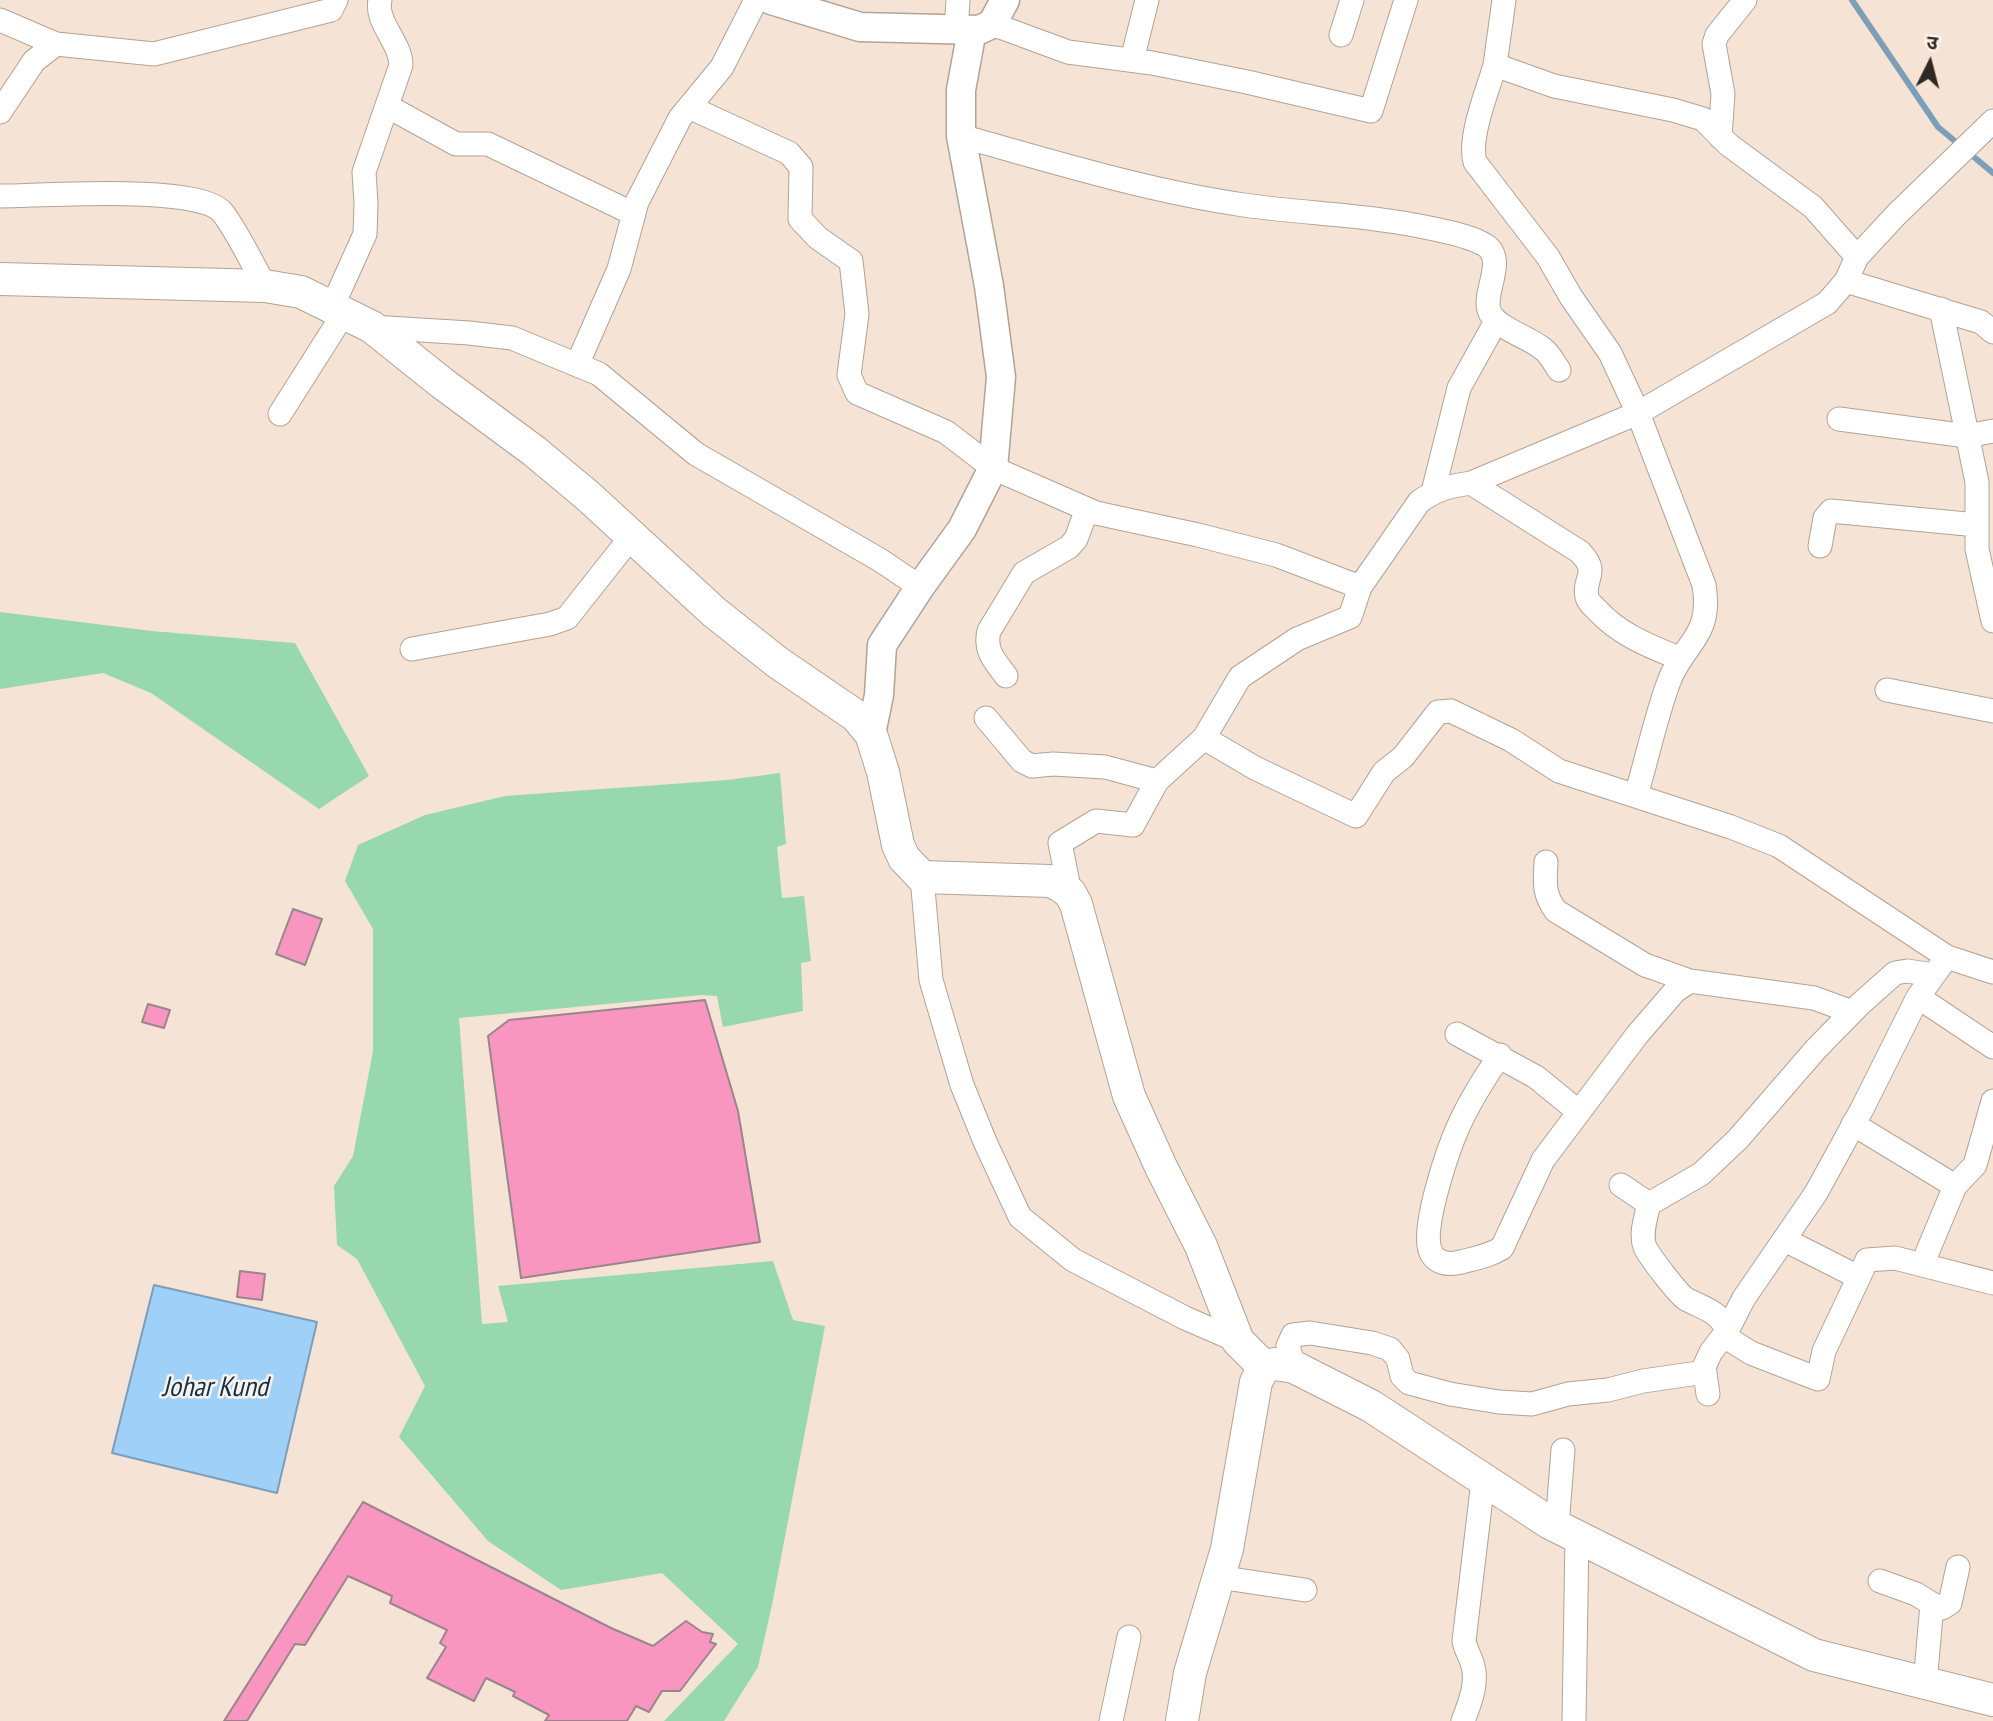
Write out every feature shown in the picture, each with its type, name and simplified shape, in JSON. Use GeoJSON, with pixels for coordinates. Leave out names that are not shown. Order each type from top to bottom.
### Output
{"type":"FeatureCollection","features":[{"type":"Feature","properties":{"kind":"main road"},"geometry":{"type":"LineString","coordinates":[[0,279],[265,286],[301,292],[349,315],[534,451],[588,496],[714,612],[777,662],[856,716],[871,734],[883,772],[898,845],[904,858],[922,877],[1050,881],[1070,894],[1076,904],[1129,1096],[1201,1246],[1238,1341],[1279,1367],[1371,1406],[1483,1481],[1567,1531],[1814,1655],[1993,1700]]}},
{"type":"Feature","properties":{"kind":"main road"},"geometry":{"type":"LineString","coordinates":[[1182,1721],[1190,1673],[1227,1549],[1256,1382],[1279,1367]]}},
{"type":"Feature","properties":{"kind":"street"},"geometry":{"type":"LineString","coordinates":[[0,20],[56,44],[154,54],[331,10],[336,0]]}},
{"type":"Feature","properties":{"kind":"street"},"geometry":{"type":"LineString","coordinates":[[280,414],[349,315],[365,234],[364,172],[401,65],[401,54],[378,12],[380,0]]}},
{"type":"Feature","properties":{"kind":"street"},"geometry":{"type":"LineString","coordinates":[[577,365],[619,269],[637,202],[680,118],[722,66],[755,0]]}},
{"type":"Feature","properties":{"kind":"street"},"geometry":{"type":"LineString","coordinates":[[771,0],[817,7],[860,27],[981,21],[1069,52],[1132,60],[1247,82],[1371,111],[1406,0]]}},
{"type":"Feature","properties":{"kind":"street"},"geometry":{"type":"LineString","coordinates":[[958,0],[981,21]]}},
{"type":"Feature","properties":{"kind":"street"},"geometry":{"type":"LineString","coordinates":[[1132,60],[1147,0]]}},
{"type":"Feature","properties":{"kind":"street"},"geometry":{"type":"LineString","coordinates":[[1341,35],[1352,0]]}},
{"type":"Feature","properties":{"kind":"street"},"geometry":{"type":"LineString","coordinates":[[1504,0],[1496,65],[1477,126],[1472,153],[1475,162],[1548,257],[1571,297],[1610,353],[1638,413],[1707,602],[1704,621],[1697,638],[1668,682],[1636,796]]}},
{"type":"Feature","properties":{"kind":"street"},"geometry":{"type":"LineString","coordinates":[[1720,137],[1723,94],[1714,44],[1717,35],[1745,0]]}},
{"type":"Feature","properties":{"kind":"street"},"geometry":{"type":"LineString","coordinates":[[871,734],[879,695],[882,645],[962,529],[992,468],[1002,377],[989,286],[961,136],[961,90],[981,21]]}},
{"type":"Feature","properties":{"kind":"street"},"geometry":{"type":"LineString","coordinates":[[0,113],[34,61],[56,44]]}},
{"type":"Feature","properties":{"kind":"street"},"geometry":{"type":"LineString","coordinates":[[1496,65],[1554,86],[1703,119],[1720,137],[1813,207],[1857,257]]}},
{"type":"Feature","properties":{"kind":"street"},"geometry":{"type":"LineString","coordinates":[[387,106],[456,144],[488,144],[634,215]]}},
{"type":"Feature","properties":{"kind":"street"},"geometry":{"type":"LineString","coordinates":[[689,107],[789,153],[801,167],[800,219],[818,238],[851,261],[857,314],[849,375],[856,393],[906,412],[946,432],[992,468],[1087,509],[1276,555],[1360,587]]}},
{"type":"Feature","properties":{"kind":"street"},"geometry":{"type":"LineString","coordinates":[[1070,894],[1060,843],[1096,821],[1133,825],[1157,781],[1204,738],[1240,677],[1297,639],[1350,617],[1360,587],[1419,502],[1445,486],[1471,483],[1638,413],[1827,303],[1846,281],[1857,257],[1896,215],[1993,121]]}},
{"type":"Feature","properties":{"kind":"street"},"geometry":{"type":"LineString","coordinates":[[961,136],[1139,186],[1244,205],[1348,215],[1458,235],[1486,246],[1491,252],[1494,269],[1488,309],[1495,323],[1526,336],[1546,351],[1559,370]]}},
{"type":"Feature","properties":{"kind":"street"},"geometry":{"type":"LineString","coordinates":[[0,196],[167,195],[201,200],[220,210],[265,286]]}},
{"type":"Feature","properties":{"kind":"street"},"geometry":{"type":"LineString","coordinates":[[1846,281],[1981,322],[1993,331]]}},
{"type":"Feature","properties":{"kind":"street"},"geometry":{"type":"LineString","coordinates":[[1941,309],[1977,482],[1979,559],[1993,621]]}},
{"type":"Feature","properties":{"kind":"street"},"geometry":{"type":"LineString","coordinates":[[349,315],[512,338],[599,374],[695,454],[880,560],[920,587]]}},
{"type":"Feature","properties":{"kind":"street"},"geometry":{"type":"LineString","coordinates":[[1433,492],[1459,388],[1495,323]]}},
{"type":"Feature","properties":{"kind":"street"},"geometry":{"type":"LineString","coordinates":[[1839,419],[1967,436],[1993,431]]}},
{"type":"Feature","properties":{"kind":"street"},"geometry":{"type":"LineString","coordinates":[[1471,483],[1588,559],[1591,572],[1586,594],[1589,601],[1622,632],[1640,643],[1681,659]]}},
{"type":"Feature","properties":{"kind":"street"},"geometry":{"type":"LineString","coordinates":[[1006,676],[988,651],[986,642],[989,631],[1024,573],[1069,547],[1076,539],[1087,509]]}},
{"type":"Feature","properties":{"kind":"street"},"geometry":{"type":"LineString","coordinates":[[1819,546],[1825,518],[1831,511],[1977,525]]}},
{"type":"Feature","properties":{"kind":"street"},"geometry":{"type":"LineString","coordinates":[[412,649],[550,624],[567,618],[631,537]]}},
{"type":"Feature","properties":{"kind":"street"},"geometry":{"type":"LineString","coordinates":[[1887,691],[1993,711]]}},
{"type":"Feature","properties":{"kind":"street"},"geometry":{"type":"LineString","coordinates":[[1204,738],[1255,768],[1356,816],[1384,772],[1403,757],[1438,712],[1451,711],[1511,740],[1559,771],[1731,827],[1779,846],[1940,966]]}},
{"type":"Feature","properties":{"kind":"street"},"geometry":{"type":"LineString","coordinates":[[986,718],[1022,761],[1032,766],[1053,764],[1105,767],[1157,781]]}},
{"type":"Feature","properties":{"kind":"street"},"geometry":{"type":"LineString","coordinates":[[1546,862],[1547,900],[1556,911],[1645,965],[1690,981],[1814,998],[1852,1012]]}},
{"type":"Feature","properties":{"kind":"street"},"geometry":{"type":"LineString","coordinates":[[922,877],[931,979],[962,1085],[1020,1217],[1073,1260],[1185,1318],[1238,1341]]}},
{"type":"Feature","properties":{"kind":"street"},"geometry":{"type":"LineString","coordinates":[[1279,1367],[1293,1335],[1310,1333],[1372,1343],[1390,1349],[1398,1359],[1402,1376],[1409,1383],[1450,1394],[1499,1402],[1532,1404],[1568,1394],[1706,1383],[1704,1367],[1711,1352],[1726,1334],[1744,1298],[1816,1193],[1918,997],[1940,966]]}},
{"type":"Feature","properties":{"kind":"street"},"geometry":{"type":"LineString","coordinates":[[1993,972],[1940,966],[1895,973],[1816,1049],[1738,1139],[1701,1174],[1650,1204],[1644,1226],[1645,1247],[1684,1298],[1710,1309],[1723,1319],[1726,1334],[1751,1353],[1818,1379],[1824,1351],[1867,1260],[1895,1258],[1993,1283]]}},
{"type":"Feature","properties":{"kind":"street"},"geometry":{"type":"LineString","coordinates":[[1500,1055],[1459,1125],[1434,1202],[1428,1237],[1430,1252],[1438,1261],[1449,1265],[1492,1254],[1502,1248],[1543,1160],[1637,1035],[1675,991],[1690,981]]}},
{"type":"Feature","properties":{"kind":"street"},"geometry":{"type":"LineString","coordinates":[[1918,997],[1993,1047]]}},
{"type":"Feature","properties":{"kind":"street"},"geometry":{"type":"LineString","coordinates":[[1457,1034],[1500,1055],[1536,1077],[1579,1112]]}},
{"type":"Feature","properties":{"kind":"street"},"geometry":{"type":"LineString","coordinates":[[1922,1265],[1955,1186],[1975,1166],[1993,1101]]}},
{"type":"Feature","properties":{"kind":"street"},"geometry":{"type":"LineString","coordinates":[[1853,1124],[1955,1186]]}},
{"type":"Feature","properties":{"kind":"street"},"geometry":{"type":"LineString","coordinates":[[1621,1185],[1650,1204]]}},
{"type":"Feature","properties":{"kind":"street"},"geometry":{"type":"LineString","coordinates":[[1785,1240],[1858,1277]]}},
{"type":"Feature","properties":{"kind":"street"},"geometry":{"type":"LineString","coordinates":[[1563,1450],[1574,1721]]}},
{"type":"Feature","properties":{"kind":"street"},"geometry":{"type":"LineString","coordinates":[[1463,1721],[1475,1678],[1464,1641],[1483,1481]]}},
{"type":"Feature","properties":{"kind":"street"},"geometry":{"type":"LineString","coordinates":[[1880,1581],[1916,1594],[1942,1608],[1950,1603],[1958,1567]]}},
{"type":"Feature","properties":{"kind":"street"},"geometry":{"type":"LineString","coordinates":[[1218,1577],[1305,1590]]}},
{"type":"Feature","properties":{"kind":"street"},"geometry":{"type":"LineString","coordinates":[[1925,1684],[1932,1604]]}},
{"type":"Feature","properties":{"kind":"street"},"geometry":{"type":"LineString","coordinates":[[1111,1721],[1129,1637]]}},
{"type":"Feature","properties":{"kind":"green space"},"geometry":{"type":"Polygon","coordinates":[[[0,612],[152,631],[295,643],[369,776],[319,809],[151,693],[103,673],[0,689],[0,612]]]}},
{"type":"Feature","properties":{"kind":"green space"},"geometry":{"type":"Polygon","coordinates":[[[780,773],[786,844],[777,847],[782,898],[804,896],[811,961],[801,963],[803,1011],[723,1027],[717,996],[702,995],[459,1018],[482,1324],[508,1322],[498,1286],[773,1261],[793,1320],[825,1326],[758,1667],[724,1721],[664,1721],[738,1644],[662,1573],[561,1590],[488,1541],[399,1437],[425,1386],[357,1259],[337,1245],[334,1186],[353,1156],[373,1051],[373,929],[345,881],[358,845],[425,815],[505,796],[727,780],[780,773]]]}},
{"type":"Feature","properties":{"kind":"water","name":"Johar Kund"},"geometry":{"type":"Polygon","coordinates":[[[154,1285],[317,1322],[277,1493],[112,1453],[154,1285]]]}},
{"type":"Feature","properties":{"kind":"building"},"geometry":{"type":"Polygon","coordinates":[[[293,909],[322,919],[305,965],[276,954],[293,909]]]}},
{"type":"Feature","properties":{"kind":"building"},"geometry":{"type":"Polygon","coordinates":[[[705,1000],[738,1111],[760,1242],[521,1278],[488,1036],[509,1020],[705,1000]]]}},
{"type":"Feature","properties":{"kind":"building"},"geometry":{"type":"Polygon","coordinates":[[[148,1004],[170,1010],[164,1028],[142,1022],[148,1004]]]}},
{"type":"Feature","properties":{"kind":"building"},"geometry":{"type":"Polygon","coordinates":[[[240,1271],[265,1274],[262,1300],[237,1297],[240,1271]]]}},
{"type":"Feature","properties":{"kind":"building"},"geometry":{"type":"Polygon","coordinates":[[[363,1502],[611,1628],[653,1646],[686,1621],[702,1632],[713,1634],[710,1642],[716,1644],[680,1691],[662,1691],[649,1712],[636,1706],[627,1721],[545,1721],[549,1715],[513,1696],[515,1692],[486,1678],[474,1701],[427,1678],[446,1647],[440,1643],[447,1630],[390,1603],[392,1596],[348,1576],[305,1645],[295,1644],[247,1721],[224,1721],[363,1502]]]}},
{"type":"Feature","properties":{"kind":"waterway"},"geometry":{"type":"LineString","coordinates":[[1852,0],[1938,127],[1993,173]]}}]}
